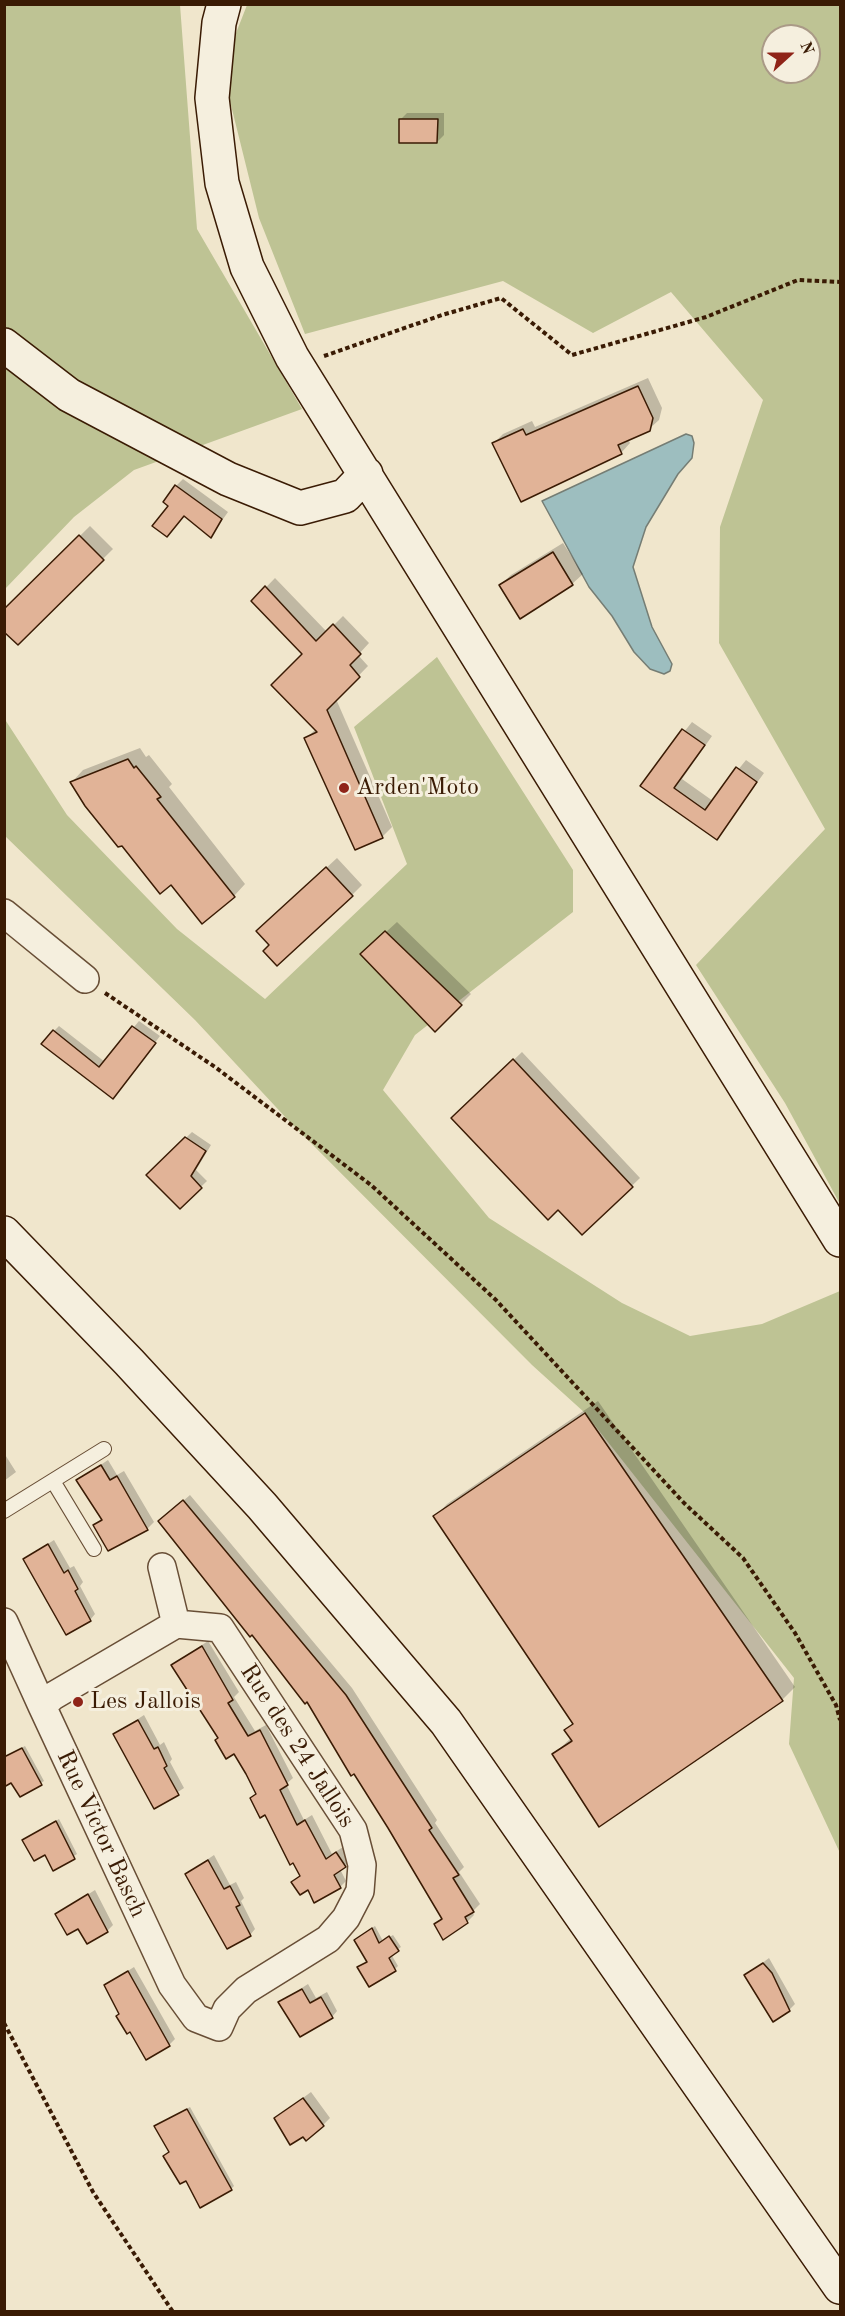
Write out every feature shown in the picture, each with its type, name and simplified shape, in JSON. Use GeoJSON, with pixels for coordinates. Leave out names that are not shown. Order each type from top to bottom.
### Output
{"type":"FeatureCollection","features":[{"type":"Feature","properties":{"kind":"street"},"geometry":{"type":"LineString","coordinates":[[224,4],[219,23],[212,98],[222,183],[247,267],[298,365],[840,1240]]}},
{"type":"Feature","properties":{"kind":"street"},"geometry":{"type":"LineString","coordinates":[[4,345],[69,395],[228,479],[300,508],[345,496],[366,474]]}},
{"type":"Feature","properties":{"kind":"street"},"geometry":{"type":"LineString","coordinates":[[4,913],[85,979]]}},
{"type":"Feature","properties":{"kind":"street"},"geometry":{"type":"LineString","coordinates":[[4,1233],[129,1362],[262,1506],[446,1722],[840,2287]]}},
{"type":"Feature","properties":{"kind":"street"},"geometry":{"type":"LineString","coordinates":[[42,1706],[63,1690],[176,1624],[162,1567]]}},
{"type":"Feature","properties":{"kind":"street","name":"Rue Victor Basch"},"geometry":{"type":"LineString","coordinates":[[4,1622],[171,1985],[196,2018],[219,2027]]}},
{"type":"Feature","properties":{"kind":"street","name":"Rue des 24 Jallois"},"geometry":{"type":"LineString","coordinates":[[176,1624],[220,1628],[353,1830],[362,1866],[360,1891],[346,1918],[328,1939],[246,1990],[227,2009],[219,2027]]}},
{"type":"Feature","properties":{"kind":"lane"},"geometry":{"type":"LineString","coordinates":[[4,1511],[104,1449]]}},
{"type":"Feature","properties":{"kind":"lane"},"geometry":{"type":"LineString","coordinates":[[53,1481],[94,1549]]}},
{"type":"Feature","properties":{"kind":"path"},"geometry":{"type":"LineString","coordinates":[[298,365],[442,315],[501,298],[572,355],[706,317],[798,280],[840,282]]}},
{"type":"Feature","properties":{"kind":"path"},"geometry":{"type":"LineString","coordinates":[[85,979],[215,1067],[371,1185],[496,1300],[684,1503],[743,1558],[795,1633],[836,1706],[840,1720]]}},
{"type":"Feature","properties":{"kind":"path"},"geometry":{"type":"LineString","coordinates":[[4,2023],[93,2192],[173,2312]]}},
{"type":"Feature","properties":{"kind":"green space"},"geometry":{"type":"Polygon","coordinates":[[[5,5],[180,5],[197,229],[302,409],[134,470],[74,517],[5,589],[5,5]]]}},
{"type":"Feature","properties":{"kind":"green space"},"geometry":{"type":"Polygon","coordinates":[[[247,5],[840,5],[840,1204],[785,1103],[696,965],[825,829],[719,643],[720,527],[763,400],[671,292],[593,333],[503,281],[305,334],[259,218],[222,69],[247,5]]]}},
{"type":"Feature","properties":{"kind":"green space"},"geometry":{"type":"Polygon","coordinates":[[[437,657],[573,870],[573,912],[415,1035],[383,1090],[489,1218],[622,1303],[690,1336],[762,1324],[840,1291],[840,1853],[789,1744],[794,1678],[585,1413],[532,1365],[288,1120],[195,1020],[5,836],[4,718],[67,815],[177,929],[265,999],[407,864],[354,727],[437,657]]]}},
{"type":"Feature","properties":{"kind":"water"},"geometry":{"type":"Polygon","coordinates":[[[686,434],[692,436],[694,443],[692,458],[678,474],[646,527],[633,567],[652,627],[672,664],[670,671],[664,674],[650,669],[634,652],[612,616],[589,587],[542,501],[686,434]]]}},
{"type":"Feature","properties":{"kind":"building"},"geometry":{"type":"Polygon","coordinates":[[[399,119],[438,119],[437,143],[399,143],[399,119]]]}},
{"type":"Feature","properties":{"kind":"building"},"geometry":{"type":"Polygon","coordinates":[[[638,386],[653,418],[650,431],[618,445],[622,454],[521,502],[492,443],[523,429],[526,435],[638,386]]]}},
{"type":"Feature","properties":{"kind":"building"},"geometry":{"type":"Polygon","coordinates":[[[175,485],[222,519],[211,538],[184,516],[167,537],[152,526],[168,506],[163,502],[175,485]]]}},
{"type":"Feature","properties":{"kind":"building"},"geometry":{"type":"Polygon","coordinates":[[[79,535],[104,560],[18,645],[4,632],[4,609],[79,535]]]}},
{"type":"Feature","properties":{"kind":"building"},"geometry":{"type":"Polygon","coordinates":[[[553,552],[573,585],[520,619],[499,585],[553,552]]]}},
{"type":"Feature","properties":{"kind":"building"},"geometry":{"type":"Polygon","coordinates":[[[265,586],[316,641],[333,624],[361,654],[350,665],[360,677],[327,710],[383,838],[355,850],[304,738],[317,732],[271,685],[302,654],[251,601],[265,586]]]}},
{"type":"Feature","properties":{"kind":"building"},"geometry":{"type":"Polygon","coordinates":[[[682,729],[705,745],[674,788],[705,810],[736,767],[757,782],[717,840],[640,786],[682,729]]]}},
{"type":"Feature","properties":{"kind":"building"},"geometry":{"type":"Polygon","coordinates":[[[128,759],[161,797],[157,799],[235,897],[202,924],[171,885],[160,894],[122,846],[118,847],[85,806],[70,782],[128,759]]]}},
{"type":"Feature","properties":{"kind":"building"},"geometry":{"type":"Polygon","coordinates":[[[326,867],[353,896],[277,966],[263,951],[269,945],[256,931],[326,867]]]}},
{"type":"Feature","properties":{"kind":"building"},"geometry":{"type":"Polygon","coordinates":[[[385,931],[462,1005],[435,1032],[360,954],[385,931]]]}},
{"type":"Feature","properties":{"kind":"building"},"geometry":{"type":"Polygon","coordinates":[[[132,1026],[156,1043],[113,1099],[41,1044],[53,1030],[99,1067],[132,1026]]]}},
{"type":"Feature","properties":{"kind":"building"},"geometry":{"type":"Polygon","coordinates":[[[513,1059],[633,1187],[582,1235],[558,1210],[548,1220],[451,1118],[513,1059]]]}},
{"type":"Feature","properties":{"kind":"building"},"geometry":{"type":"Polygon","coordinates":[[[185,1137],[206,1151],[191,1176],[202,1188],[180,1209],[146,1175],[185,1137]]]}},
{"type":"Feature","properties":{"kind":"building"},"geometry":{"type":"Polygon","coordinates":[[[585,1413],[783,1701],[599,1827],[552,1754],[572,1741],[564,1730],[573,1724],[433,1516],[585,1413]]]}},
{"type":"Feature","properties":{"kind":"building"},"geometry":{"type":"Polygon","coordinates":[[[101,1465],[110,1480],[117,1476],[148,1530],[108,1551],[93,1525],[102,1520],[76,1480],[101,1465]]]}},
{"type":"Feature","properties":{"kind":"building"},"geometry":{"type":"Polygon","coordinates":[[[183,1500],[346,1695],[432,1828],[429,1830],[459,1875],[453,1878],[474,1912],[465,1917],[468,1923],[443,1940],[434,1924],[442,1919],[388,1828],[354,1774],[351,1776],[307,1702],[305,1704],[252,1635],[250,1637],[158,1521],[183,1500]]]}},
{"type":"Feature","properties":{"kind":"building"},"geometry":{"type":"Polygon","coordinates":[[[48,1544],[64,1573],[68,1570],[78,1589],[75,1591],[91,1621],[66,1635],[23,1559],[48,1544]]]}},
{"type":"Feature","properties":{"kind":"building"},"geometry":{"type":"Polygon","coordinates":[[[202,1646],[233,1700],[228,1703],[248,1736],[260,1730],[288,1785],[280,1790],[297,1825],[305,1820],[326,1859],[336,1852],[346,1867],[334,1875],[341,1888],[314,1903],[308,1890],[300,1895],[291,1882],[300,1876],[293,1863],[290,1865],[265,1815],[260,1818],[250,1798],[256,1794],[246,1774],[234,1754],[226,1759],[215,1740],[218,1738],[171,1665],[202,1646]]]}},
{"type":"Feature","properties":{"kind":"building"},"geometry":{"type":"Polygon","coordinates":[[[138,1720],[154,1749],[158,1747],[167,1766],[164,1768],[179,1795],[154,1809],[113,1734],[138,1720]]]}},
{"type":"Feature","properties":{"kind":"building"},"geometry":{"type":"Polygon","coordinates":[[[22,1748],[42,1785],[20,1797],[11,1783],[4,1787],[4,1757],[22,1748]]]}},
{"type":"Feature","properties":{"kind":"building"},"geometry":{"type":"Polygon","coordinates":[[[56,1821],[75,1859],[53,1871],[45,1855],[34,1861],[22,1840],[56,1821]]]}},
{"type":"Feature","properties":{"kind":"building"},"geometry":{"type":"Polygon","coordinates":[[[208,1860],[224,1889],[230,1886],[240,1905],[236,1907],[251,1936],[227,1949],[185,1874],[208,1860]]]}},
{"type":"Feature","properties":{"kind":"building"},"geometry":{"type":"Polygon","coordinates":[[[88,1894],[108,1932],[87,1944],[78,1929],[67,1935],[55,1914],[88,1894]]]}},
{"type":"Feature","properties":{"kind":"building"},"geometry":{"type":"Polygon","coordinates":[[[372,1928],[379,1943],[389,1936],[399,1951],[389,1958],[396,1971],[369,1987],[357,1967],[367,1962],[354,1940],[372,1928]]]}},
{"type":"Feature","properties":{"kind":"building"},"geometry":{"type":"Polygon","coordinates":[[[763,1963],[772,1973],[790,2011],[773,2022],[744,1975],[763,1963]]]}},
{"type":"Feature","properties":{"kind":"building"},"geometry":{"type":"Polygon","coordinates":[[[128,1971],[170,2046],[146,2060],[130,2032],[127,2034],[116,2016],[119,2014],[104,1985],[128,1971]]]}},
{"type":"Feature","properties":{"kind":"building"},"geometry":{"type":"Polygon","coordinates":[[[302,1989],[310,2003],[321,1997],[333,2018],[300,2037],[278,2002],[302,1989]]]}},
{"type":"Feature","properties":{"kind":"building"},"geometry":{"type":"Polygon","coordinates":[[[303,2098],[324,2126],[306,2141],[303,2137],[290,2145],[274,2118],[303,2098]]]}},
{"type":"Feature","properties":{"kind":"building"},"geometry":{"type":"Polygon","coordinates":[[[187,2109],[232,2190],[200,2208],[186,2181],[180,2184],[163,2156],[169,2152],[154,2126],[187,2109]]]}},
{"type":"Feature","properties":{"kind":"place","name":"Arden'Moto"},"geometry":{"type":"Point","coordinates":[344,788]}},
{"type":"Feature","properties":{"kind":"place","name":"Les Jallois"},"geometry":{"type":"Point","coordinates":[78,1702]}}]}
